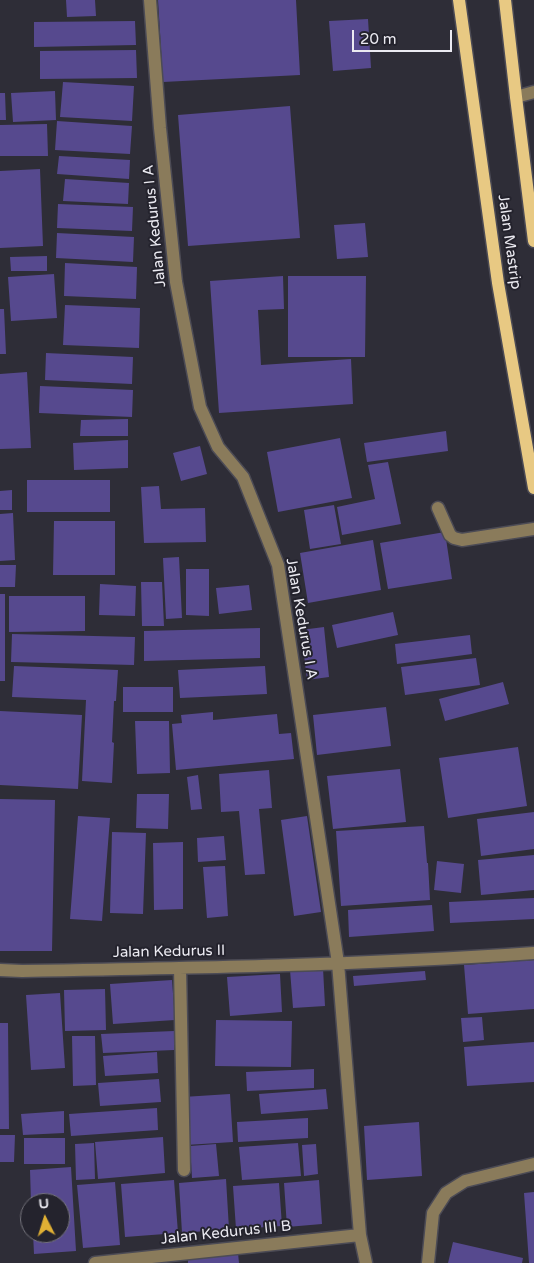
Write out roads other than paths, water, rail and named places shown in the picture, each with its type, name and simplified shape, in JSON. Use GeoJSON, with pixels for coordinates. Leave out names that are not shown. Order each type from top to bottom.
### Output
{"type":"FeatureCollection","features":[{"type":"Feature","properties":{"kind":"main road","name":"Jalan Mastrip"},"geometry":{"type":"LineString","coordinates":[[459,0],[498,283],[534,488]]}},
{"type":"Feature","properties":{"kind":"main road","name":"Jalan Mastrip"},"geometry":{"type":"LineString","coordinates":[[505,0],[534,241]]}},
{"type":"Feature","properties":{"kind":"street","name":"Jalan Kedurus I A"},"geometry":{"type":"LineString","coordinates":[[150,0],[160,128],[176,282],[200,407],[218,447],[243,477],[278,565],[338,963]]}},
{"type":"Feature","properties":{"kind":"street"},"geometry":{"type":"LineString","coordinates":[[516,97],[534,92]]}},
{"type":"Feature","properties":{"kind":"street"},"geometry":{"type":"LineString","coordinates":[[438,508],[450,535],[462,540],[534,529]]}},
{"type":"Feature","properties":{"kind":"street","name":"Jalan Kedurus II"},"geometry":{"type":"LineString","coordinates":[[0,970],[180,968],[338,963],[534,953]]}},
{"type":"Feature","properties":{"kind":"street"},"geometry":{"type":"LineString","coordinates":[[338,963],[360,1235],[366,1263]]}},
{"type":"Feature","properties":{"kind":"street"},"geometry":{"type":"LineString","coordinates":[[180,968],[184,1170]]}},
{"type":"Feature","properties":{"kind":"street"},"geometry":{"type":"LineString","coordinates":[[428,1263],[433,1214],[446,1193],[466,1181],[534,1164]]}},
{"type":"Feature","properties":{"kind":"street","name":"Jalan Kedurus III B"},"geometry":{"type":"LineString","coordinates":[[95,1263],[360,1235]]}}]}
